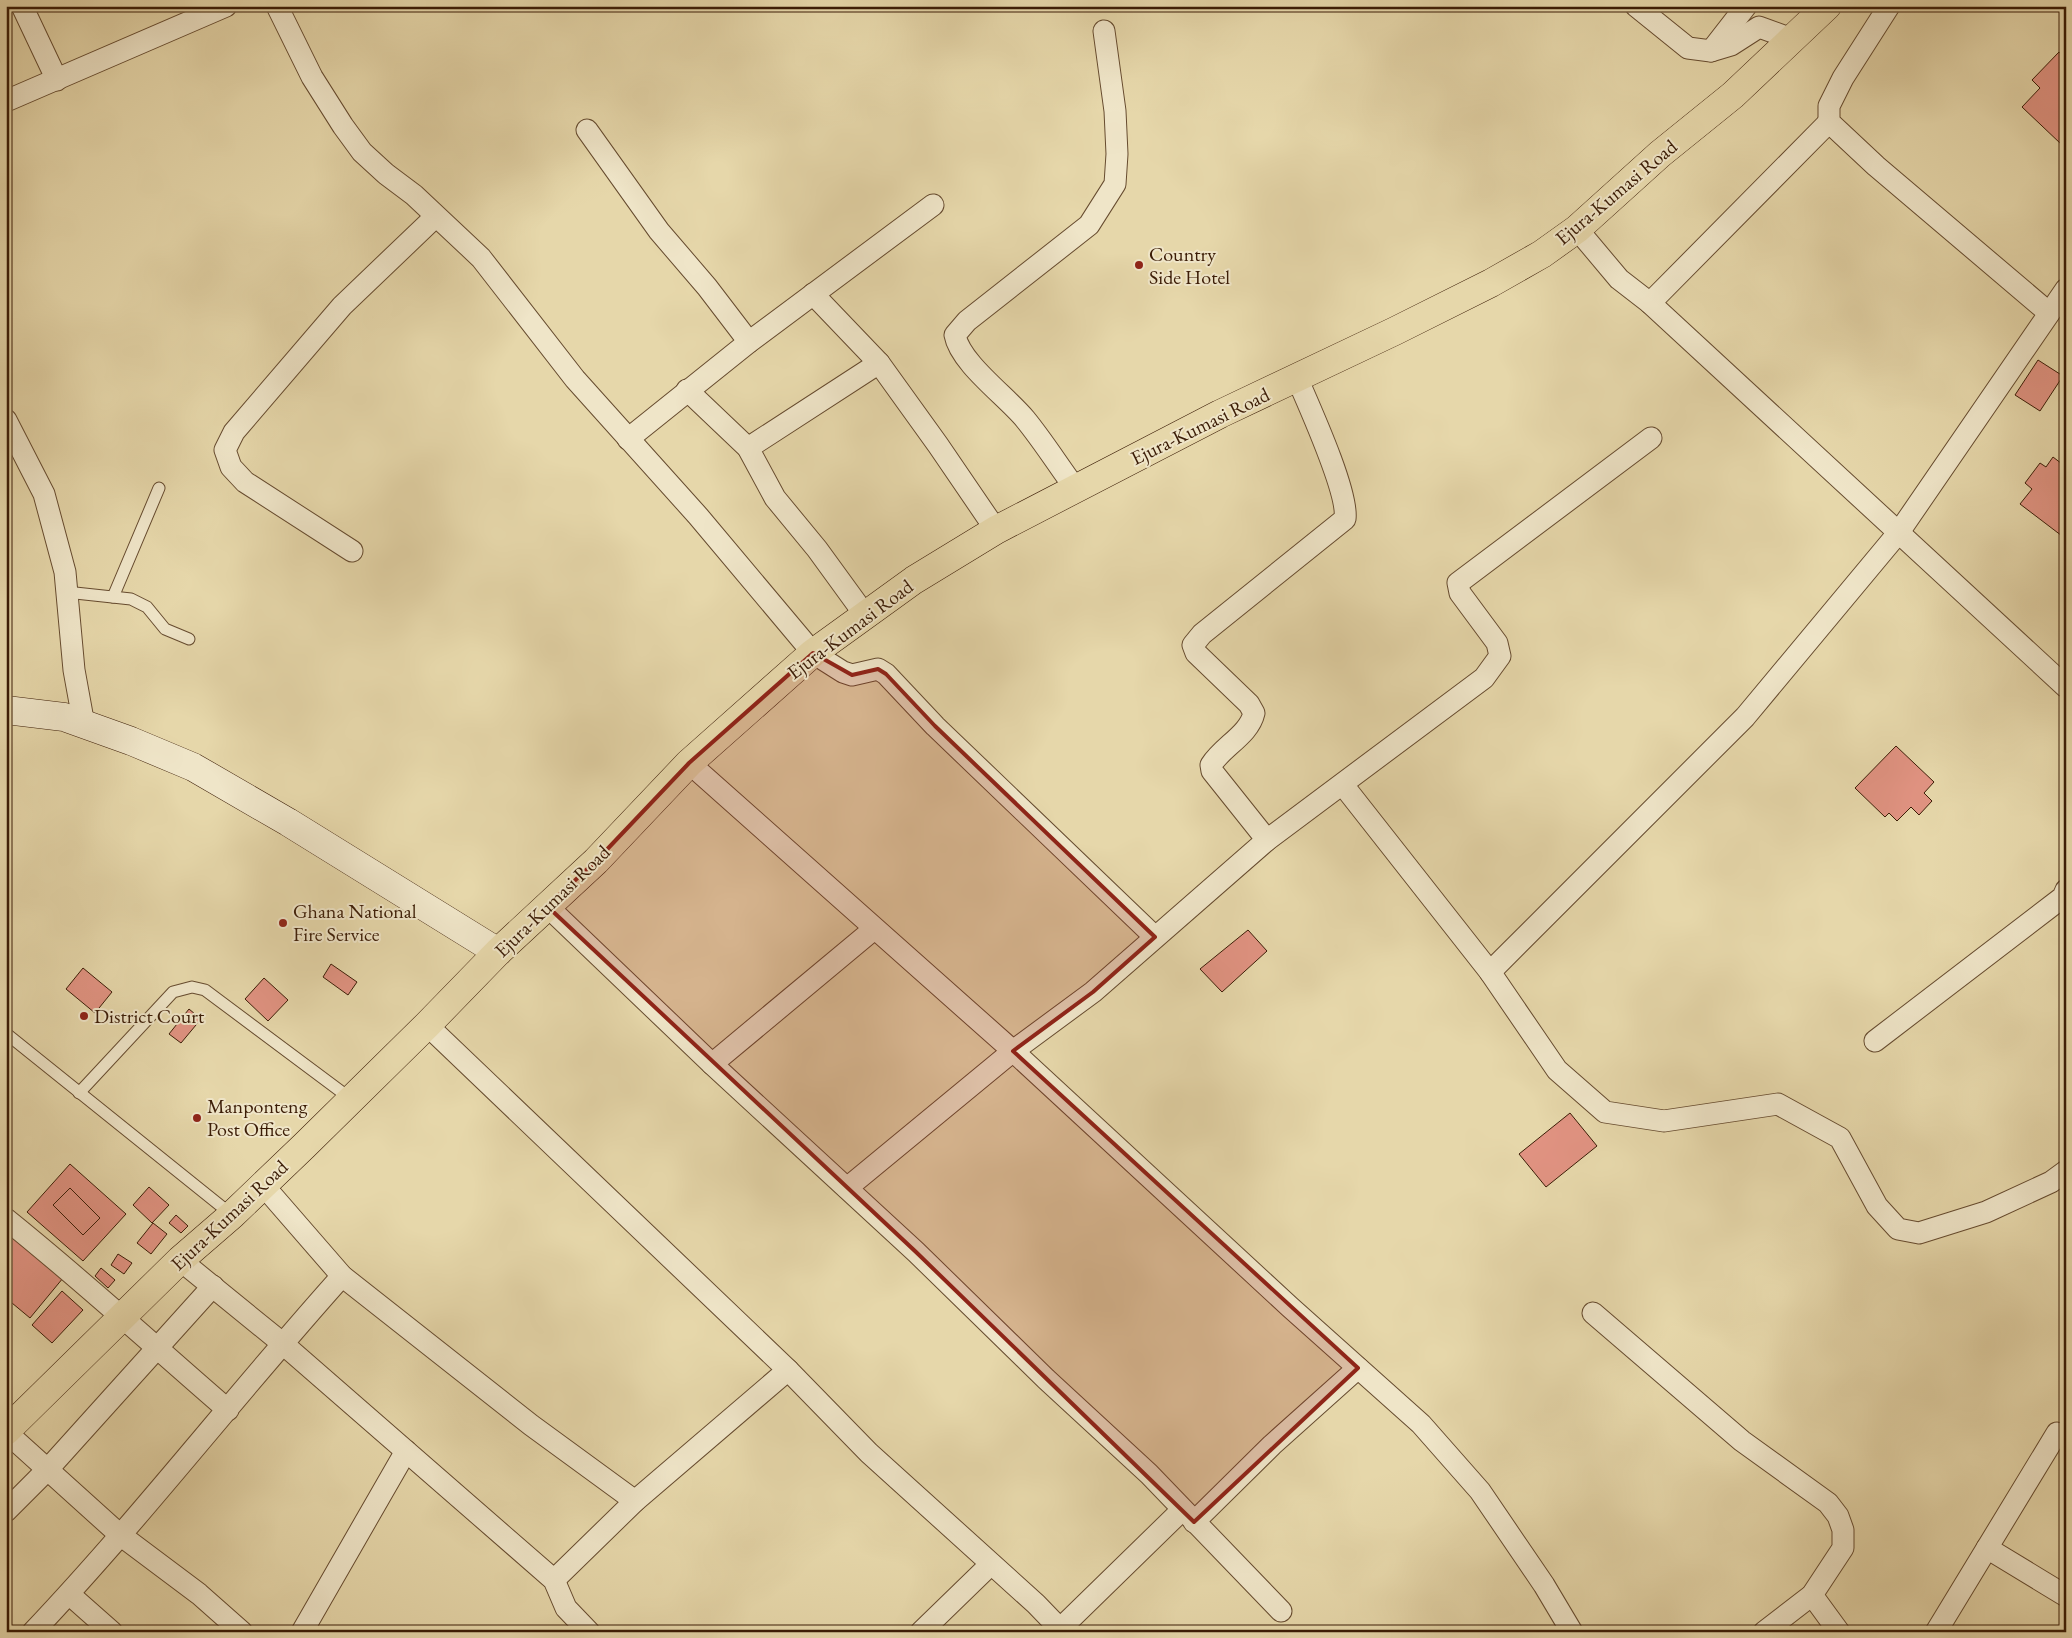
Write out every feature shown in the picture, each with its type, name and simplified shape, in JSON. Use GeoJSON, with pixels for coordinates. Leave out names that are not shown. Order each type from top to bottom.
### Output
{"type":"FeatureCollection","features":[{"type":"Feature","properties":{"kind":"main road","name":"Ejura-Kumasi Road"},"geometry":{"type":"LineString","coordinates":[[6,1431],[180,1260],[232,1215],[427,1026],[498,952],[596,861],[689,763],[813,653],[914,580],[996,530],[1220,414],[1491,282],[1542,254],[1578,229],[1660,154],[1733,95],[1827,6]]}},
{"type":"Feature","properties":{"kind":"street"},"geometry":{"type":"LineString","coordinates":[[22,6],[57,80]]}},
{"type":"Feature","properties":{"kind":"street"},"geometry":{"type":"LineString","coordinates":[[6,101],[226,6]]}},
{"type":"Feature","properties":{"kind":"street"},"geometry":{"type":"LineString","coordinates":[[276,6],[312,76],[343,126],[368,157],[386,174],[414,195],[435,217],[481,258],[575,379],[698,516],[813,653],[843,672],[852,675],[878,669],[886,674],[935,726],[1155,937]]}},
{"type":"Feature","properties":{"kind":"street"},"geometry":{"type":"LineString","coordinates":[[1636,6],[1688,48],[1712,51],[1731,45],[1759,27],[1792,39]]}},
{"type":"Feature","properties":{"kind":"street"},"geometry":{"type":"LineString","coordinates":[[1712,51],[1746,6]]}},
{"type":"Feature","properties":{"kind":"street"},"geometry":{"type":"LineString","coordinates":[[1650,303],[1829,122],[1829,106],[1843,78],[1889,6]]}},
{"type":"Feature","properties":{"kind":"street"},"geometry":{"type":"LineString","coordinates":[[1075,488],[1025,419],[968,362],[956,344],[955,335],[967,321],[1089,225],[1115,184],[1117,154],[1116,111],[1104,31]]}},
{"type":"Feature","properties":{"kind":"street"},"geometry":{"type":"LineString","coordinates":[[1829,122],[1876,166],[2048,312]]}},
{"type":"Feature","properties":{"kind":"street"},"geometry":{"type":"LineString","coordinates":[[587,130],[659,231],[707,287],[748,342]]}},
{"type":"Feature","properties":{"kind":"street"},"geometry":{"type":"LineString","coordinates":[[628,439],[748,342],[933,205]]}},
{"type":"Feature","properties":{"kind":"street"},"geometry":{"type":"LineString","coordinates":[[352,551],[246,482],[231,467],[225,450],[234,432],[342,306],[435,217]]}},
{"type":"Feature","properties":{"kind":"street"},"geometry":{"type":"LineString","coordinates":[[1578,229],[1619,279],[1650,303],[2066,687]]}},
{"type":"Feature","properties":{"kind":"street"},"geometry":{"type":"LineString","coordinates":[[1490,972],[1745,717],[1899,532],[2048,312],[2066,289]]}},
{"type":"Feature","properties":{"kind":"street"},"geometry":{"type":"LineString","coordinates":[[813,294],[878,363],[938,445],[996,530]]}},
{"type":"Feature","properties":{"kind":"street"},"geometry":{"type":"LineString","coordinates":[[748,448],[878,363]]}},
{"type":"Feature","properties":{"kind":"street"},"geometry":{"type":"LineString","coordinates":[[1267,840],[1212,771],[1211,765],[1217,755],[1251,724],[1254,713],[1249,704],[1196,653],[1193,645],[1202,634],[1345,519],[1346,509],[1330,460],[1297,378]]}},
{"type":"Feature","properties":{"kind":"street"},"geometry":{"type":"LineString","coordinates":[[687,390],[748,448],[775,498],[817,549],[865,615]]}},
{"type":"Feature","properties":{"kind":"street"},"geometry":{"type":"LineString","coordinates":[[6,420],[44,494],[65,572],[74,670],[84,725]]}},
{"type":"Feature","properties":{"kind":"street"},"geometry":{"type":"LineString","coordinates":[[847,1188],[1013,1051],[1093,992],[1267,840],[1484,678],[1500,656],[1497,643],[1460,592],[1458,583],[1651,438]]}},
{"type":"Feature","properties":{"kind":"street"},"geometry":{"type":"LineString","coordinates":[[6,710],[64,717],[131,741],[193,767],[288,822],[498,952]]}},
{"type":"Feature","properties":{"kind":"street"},"geometry":{"type":"LineString","coordinates":[[689,763],[1013,1051],[1421,1424],[1480,1491],[1544,1585],[1572,1632]]}},
{"type":"Feature","properties":{"kind":"street"},"geometry":{"type":"LineString","coordinates":[[1343,785],[1490,972],[1557,1070],[1605,1112],[1664,1121],[1778,1104],[1840,1138],[1878,1206],[1898,1229],[1919,1233],[1986,1212],[2051,1182],[2066,1171]]}},
{"type":"Feature","properties":{"kind":"street"},"geometry":{"type":"LineString","coordinates":[[1875,1041],[2064,897],[2066,890]]}},
{"type":"Feature","properties":{"kind":"street"},"geometry":{"type":"LineString","coordinates":[[547,906],[712,1064],[847,1188],[1149,1474],[1281,1611]]}},
{"type":"Feature","properties":{"kind":"street"},"geometry":{"type":"LineString","coordinates":[[712,1064],[874,929]]}},
{"type":"Feature","properties":{"kind":"street"},"geometry":{"type":"LineString","coordinates":[[427,1026],[788,1370],[869,1453],[1062,1630],[1188,1516],[1272,1445],[1358,1368]]}},
{"type":"Feature","properties":{"kind":"street"},"geometry":{"type":"LineString","coordinates":[[263,1185],[342,1276],[531,1425],[636,1501]]}},
{"type":"Feature","properties":{"kind":"street"},"geometry":{"type":"LineString","coordinates":[[6,1219],[70,1270],[121,1318],[228,1410]]}},
{"type":"Feature","properties":{"kind":"street"},"geometry":{"type":"LineString","coordinates":[[180,1260],[282,1343],[554,1580],[566,1608],[589,1632]]}},
{"type":"Feature","properties":{"kind":"street"},"geometry":{"type":"LineString","coordinates":[[32,1632],[69,1594],[228,1410],[282,1343],[342,1276]]}},
{"type":"Feature","properties":{"kind":"street"},"geometry":{"type":"LineString","coordinates":[[6,1511],[48,1469],[213,1286]]}},
{"type":"Feature","properties":{"kind":"street"},"geometry":{"type":"LineString","coordinates":[[1593,1313],[1742,1441],[1828,1503],[1838,1516],[1843,1530],[1843,1548],[1812,1595],[1764,1632]]}},
{"type":"Feature","properties":{"kind":"street"},"geometry":{"type":"LineString","coordinates":[[554,1580],[636,1501],[788,1370]]}},
{"type":"Feature","properties":{"kind":"street"},"geometry":{"type":"LineString","coordinates":[[6,1431],[119,1534],[193,1589],[233,1629]]}},
{"type":"Feature","properties":{"kind":"street"},"geometry":{"type":"LineString","coordinates":[[1936,1632],[2058,1433]]}},
{"type":"Feature","properties":{"kind":"street"},"geometry":{"type":"LineString","coordinates":[[302,1632],[406,1451]]}},
{"type":"Feature","properties":{"kind":"street"},"geometry":{"type":"LineString","coordinates":[[1987,1548],[2066,1596]]}},
{"type":"Feature","properties":{"kind":"street"},"geometry":{"type":"LineString","coordinates":[[921,1632],[991,1564]]}},
{"type":"Feature","properties":{"kind":"street"},"geometry":{"type":"LineString","coordinates":[[69,1594],[112,1632]]}},
{"type":"Feature","properties":{"kind":"street"},"geometry":{"type":"LineString","coordinates":[[1812,1595],[1839,1632]]}},
{"type":"Feature","properties":{"kind":"lane"},"geometry":{"type":"LineString","coordinates":[[113,597],[159,488]]}},
{"type":"Feature","properties":{"kind":"lane"},"geometry":{"type":"LineString","coordinates":[[66,592],[131,599],[147,607],[165,629],[189,639]]}},
{"type":"Feature","properties":{"kind":"lane"},"geometry":{"type":"LineString","coordinates":[[79,1093],[173,992],[192,987],[205,990],[350,1099]]}},
{"type":"Feature","properties":{"kind":"lane"},"geometry":{"type":"LineString","coordinates":[[8,1035],[232,1215]]}},
{"type":"Feature","properties":{"kind":"highlighted area"},"geometry":{"type":"Polygon","coordinates":[[[813,653],[852,675],[878,669],[886,674],[935,726],[1155,937],[1093,992],[1013,1051],[1358,1368],[1194,1522],[916,1252],[547,906],[596,861],[689,763],[813,653]]]}},
{"type":"Feature","properties":{"kind":"building"},"geometry":{"type":"Polygon","coordinates":[[[2059,52],[2066,58],[2066,140],[2061,144],[2022,107],[2040,88],[2032,80],[2059,52]]]}},
{"type":"Feature","properties":{"kind":"building"},"geometry":{"type":"Polygon","coordinates":[[[2038,360],[2063,376],[2040,411],[2015,395],[2038,360]]]}},
{"type":"Feature","properties":{"kind":"building"},"geometry":{"type":"Polygon","coordinates":[[[2053,457],[2066,467],[2066,539],[2020,504],[2032,489],[2025,483],[2040,463],[2046,467],[2053,457]]]}},
{"type":"Feature","properties":{"kind":"building"},"geometry":{"type":"Polygon","coordinates":[[[1896,746],[1934,782],[1924,793],[1932,801],[1919,815],[1911,807],[1897,821],[1889,813],[1885,817],[1855,788],[1896,746]]]}},
{"type":"Feature","properties":{"kind":"building"},"geometry":{"type":"Polygon","coordinates":[[[1248,930],[1267,951],[1222,992],[1200,969],[1248,930]]]}},
{"type":"Feature","properties":{"kind":"building"},"geometry":{"type":"Polygon","coordinates":[[[331,964],[357,982],[348,995],[323,977],[331,964]]]}},
{"type":"Feature","properties":{"kind":"building"},"geometry":{"type":"Polygon","coordinates":[[[83,968],[112,992],[95,1013],[66,989],[83,968]]]}},
{"type":"Feature","properties":{"kind":"building"},"geometry":{"type":"Polygon","coordinates":[[[264,978],[288,1000],[268,1021],[245,999],[264,978]]]}},
{"type":"Feature","properties":{"kind":"building"},"geometry":{"type":"Polygon","coordinates":[[[189,1009],[201,1019],[181,1043],[169,1034],[189,1009]]]}},
{"type":"Feature","properties":{"kind":"building"},"geometry":{"type":"Polygon","coordinates":[[[1570,1113],[1597,1146],[1546,1187],[1519,1154],[1570,1113]]]}},
{"type":"Feature","properties":{"kind":"building"},"geometry":{"type":"Polygon","coordinates":[[[70,1164],[126,1214],[83,1261],[27,1212],[70,1164]],[[70,1188],[53,1205],[83,1235],[100,1218],[70,1188]]]}},
{"type":"Feature","properties":{"kind":"building"},"geometry":{"type":"Polygon","coordinates":[[[149,1187],[169,1205],[152,1223],[133,1205],[149,1187]]]}},
{"type":"Feature","properties":{"kind":"building"},"geometry":{"type":"Polygon","coordinates":[[[70,1188],[100,1218],[83,1235],[53,1205],[70,1188]]]}},
{"type":"Feature","properties":{"kind":"building"},"geometry":{"type":"Polygon","coordinates":[[[176,1215],[188,1226],[181,1233],[169,1223],[176,1215]]]}},
{"type":"Feature","properties":{"kind":"building"},"geometry":{"type":"Polygon","coordinates":[[[153,1223],[167,1234],[151,1254],[137,1243],[153,1223]]]}},
{"type":"Feature","properties":{"kind":"building"},"geometry":{"type":"Polygon","coordinates":[[[13,1227],[68,1272],[30,1318],[6,1298],[6,1234],[13,1227]]]}},
{"type":"Feature","properties":{"kind":"building"},"geometry":{"type":"Polygon","coordinates":[[[118,1254],[132,1263],[124,1274],[111,1265],[118,1254]]]}},
{"type":"Feature","properties":{"kind":"building"},"geometry":{"type":"Polygon","coordinates":[[[101,1268],[115,1280],[108,1288],[95,1276],[101,1268]]]}},
{"type":"Feature","properties":{"kind":"building"},"geometry":{"type":"Polygon","coordinates":[[[62,1291],[83,1310],[52,1343],[32,1325],[62,1291]]]}},
{"type":"Feature","properties":{"kind":"place","name":"Country Side Hotel"},"geometry":{"type":"Point","coordinates":[1139,265]}},
{"type":"Feature","properties":{"kind":"place","name":"Ghana National Fire Service"},"geometry":{"type":"Point","coordinates":[283,923]}},
{"type":"Feature","properties":{"kind":"place","name":"District Court"},"geometry":{"type":"Point","coordinates":[84,1016]}},
{"type":"Feature","properties":{"kind":"place","name":"Manponteng Post Office"},"geometry":{"type":"Point","coordinates":[197,1118]}}]}
